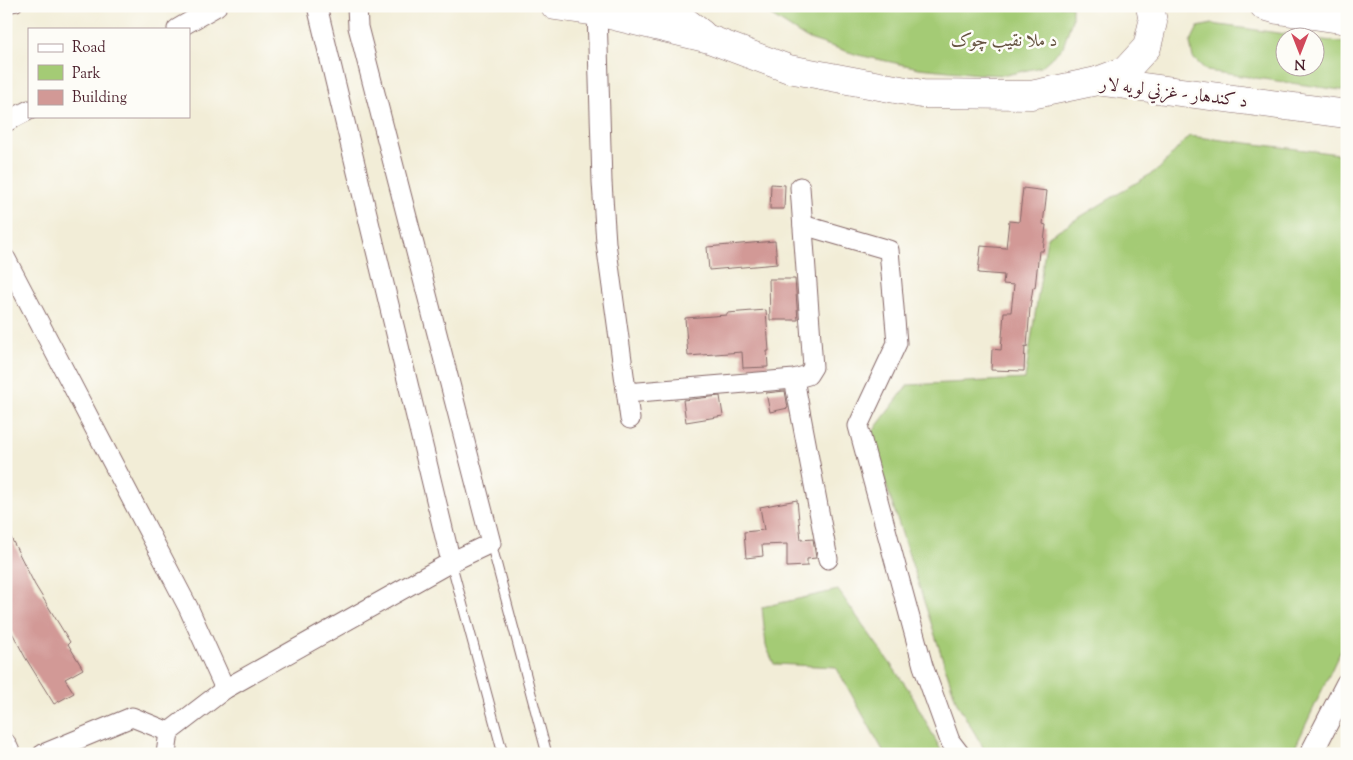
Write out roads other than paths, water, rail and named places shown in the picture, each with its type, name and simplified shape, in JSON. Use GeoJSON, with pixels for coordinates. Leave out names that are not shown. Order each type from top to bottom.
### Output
{"type":"FeatureCollection","features":[{"type":"Feature","properties":{"kind":"highway","name":"د کندهار - غزني لويه لار"},"geometry":{"type":"LineString","coordinates":[[554,6],[597,12],[709,40],[789,69],[922,94],[1031,95],[1097,81],[1347,114]]}},
{"type":"Feature","properties":{"kind":"highway","name":"د کندهار - غزني لويه لار"},"geometry":{"type":"LineString","coordinates":[[669,6],[672,11],[709,40]]}},
{"type":"Feature","properties":{"kind":"highway"},"geometry":{"type":"LineString","coordinates":[[1097,81],[1126,70],[1147,47],[1153,22],[1150,6]]}},
{"type":"Feature","properties":{"kind":"highway"},"geometry":{"type":"LineString","coordinates":[[1264,6],[1278,10],[1347,20]]}},
{"type":"Feature","properties":{"kind":"street"},"geometry":{"type":"LineString","coordinates":[[179,28],[217,6]]}},
{"type":"Feature","properties":{"kind":"street"},"geometry":{"type":"LineString","coordinates":[[317,6],[452,562]]}},
{"type":"Feature","properties":{"kind":"street"},"geometry":{"type":"LineString","coordinates":[[166,754],[169,732],[225,689],[452,562],[491,543],[358,26],[357,6]]}},
{"type":"Feature","properties":{"kind":"street"},"geometry":{"type":"LineString","coordinates":[[597,12],[602,182],[606,243],[630,419]]}},
{"type":"Feature","properties":{"kind":"street"},"geometry":{"type":"LineString","coordinates":[[6,122],[28,111]]}},
{"type":"Feature","properties":{"kind":"street"},"geometry":{"type":"LineString","coordinates":[[627,393],[794,379],[808,376],[813,366],[800,186]]}},
{"type":"Feature","properties":{"kind":"street"},"geometry":{"type":"LineString","coordinates":[[803,225],[889,250],[897,343],[858,426],[923,666],[950,741],[960,754]]}},
{"type":"Feature","properties":{"kind":"street"},"geometry":{"type":"LineString","coordinates":[[6,259],[188,607],[225,689]]}},
{"type":"Feature","properties":{"kind":"street"},"geometry":{"type":"LineString","coordinates":[[794,379],[828,559]]}},
{"type":"Feature","properties":{"kind":"street"},"geometry":{"type":"LineString","coordinates":[[1310,754],[1347,684]]}},
{"type":"Feature","properties":{"kind":"street"},"geometry":{"type":"LineString","coordinates":[[43,754],[132,716],[169,732]]}},
{"type":"Feature","properties":{"kind":"street"},"geometry":{"type":"LineString","coordinates":[[6,743],[11,754]]}},
{"type":"Feature","properties":{"kind":"lane"},"geometry":{"type":"LineString","coordinates":[[6,8],[17,6]]}},
{"type":"Feature","properties":{"kind":"lane"},"geometry":{"type":"LineString","coordinates":[[491,543],[547,754]]}},
{"type":"Feature","properties":{"kind":"lane"},"geometry":{"type":"LineString","coordinates":[[452,562],[502,754]]}},
{"type":"Feature","properties":{"kind":"park label","name":"د ملا نقيب چوک"},"geometry":{"type":"Point","coordinates":[1004,40]}}]}
